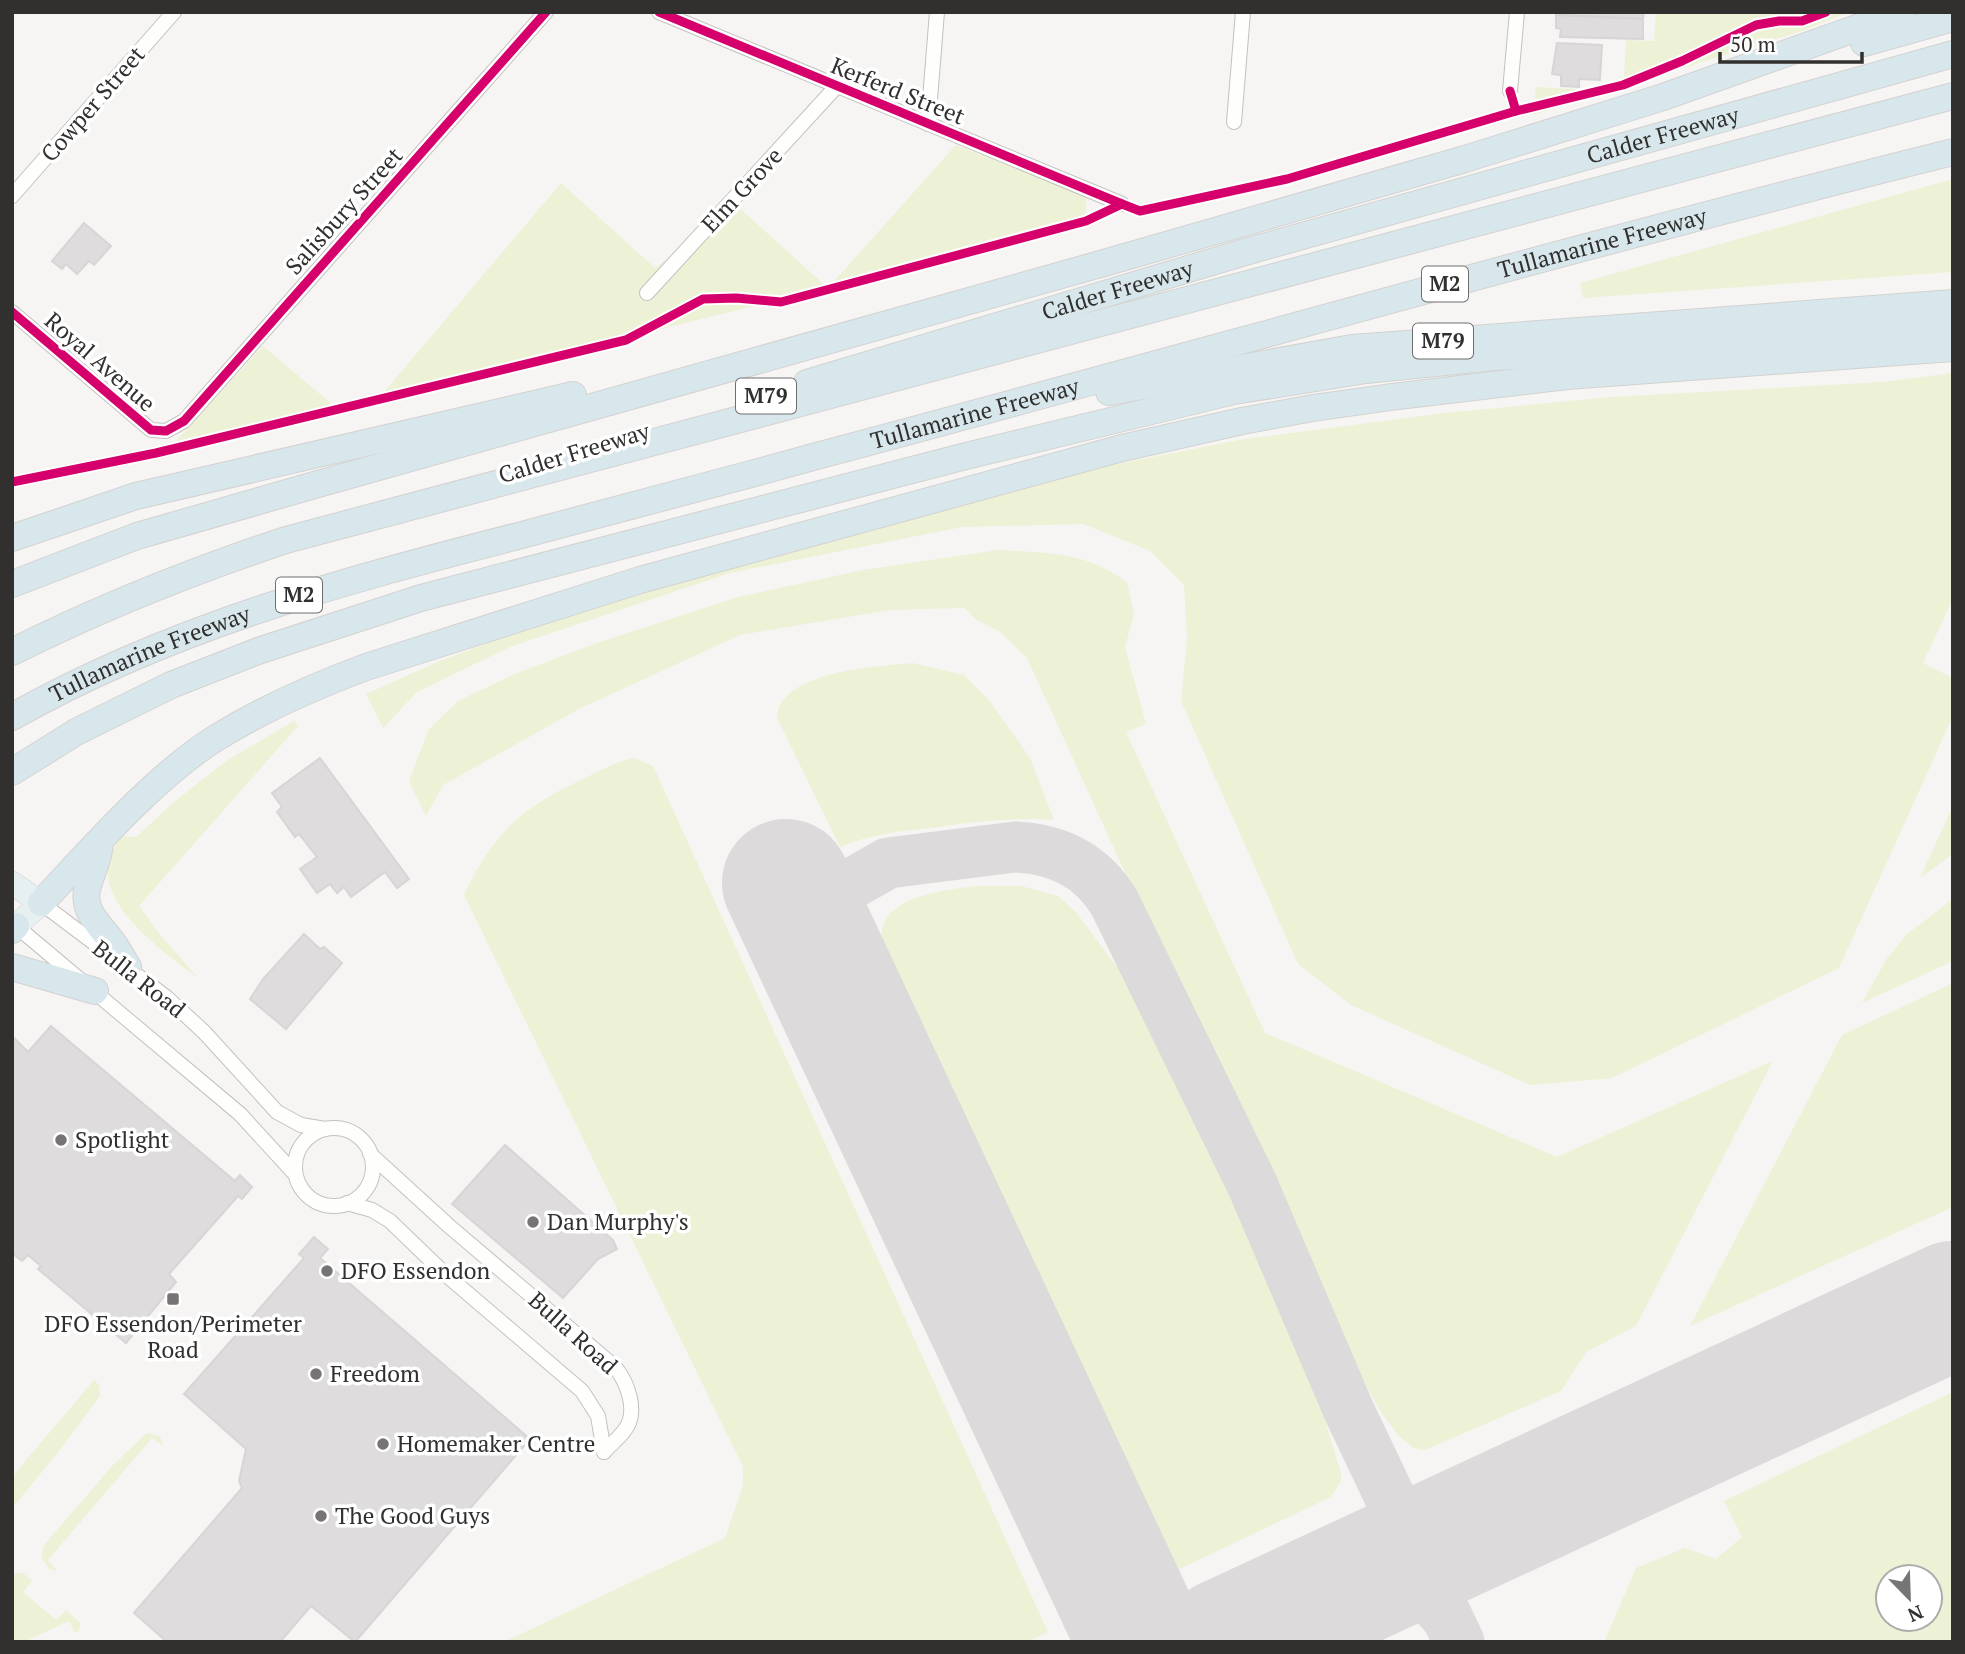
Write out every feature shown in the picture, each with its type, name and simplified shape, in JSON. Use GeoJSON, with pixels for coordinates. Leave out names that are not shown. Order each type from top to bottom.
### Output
{"type":"FeatureCollection","features":[{"type":"Feature","properties":{"kind":"highway"},"geometry":{"type":"LineString","coordinates":[[1663,97],[1902,12]]}},
{"type":"Feature","properties":{"kind":"highway"},"geometry":{"type":"LineString","coordinates":[[12,584],[149,533],[1452,163],[1663,97],[1953,18]]}},
{"type":"Feature","properties":{"kind":"highway","name":"Calder Freeway"},"geometry":{"type":"LineString","coordinates":[[286,540],[1245,252],[1953,54]]}},
{"type":"Feature","properties":{"kind":"highway","name":"M2"},"geometry":{"type":"LineString","coordinates":[[12,652],[57,629],[149,590],[214,564],[286,540],[1953,96]]}},
{"type":"Feature","properties":{"kind":"highway","name":"Tullamarine Freeway"},"geometry":{"type":"LineString","coordinates":[[12,717],[106,667],[156,645],[284,600],[416,562],[939,424],[1514,265],[1953,152]]}},
{"type":"Feature","properties":{"kind":"highway","name":"M79"},"geometry":{"type":"LineString","coordinates":[[939,424],[1352,348],[1953,303]]}},
{"type":"Feature","properties":{"kind":"highway"},"geometry":{"type":"LineString","coordinates":[[12,537],[136,496],[951,306]]}},
{"type":"Feature","properties":{"kind":"highway"},"geometry":{"type":"LineString","coordinates":[[12,772],[76,732],[171,685],[258,651],[421,598],[962,457],[1234,391],[1366,370],[1495,357],[1746,343],[1953,326]]}},
{"type":"Feature","properties":{"kind":"highway"},"geometry":{"type":"LineString","coordinates":[[41,903],[159,782],[215,739],[326,681],[640,580],[979,486],[1135,445],[1242,421],[1352,402],[1567,376],[1953,348]]}},
{"type":"Feature","properties":{"kind":"highway"},"geometry":{"type":"LineString","coordinates":[[335,625],[658,551],[979,486]]}},
{"type":"Feature","properties":{"kind":"highway"},"geometry":{"type":"LineString","coordinates":[[101,842],[98,862],[87,888],[86,902],[90,916],[110,939],[128,967]]}},
{"type":"Feature","properties":{"kind":"highway"},"geometry":{"type":"LineString","coordinates":[[12,967],[95,991]]}},
{"type":"Feature","properties":{"kind":"main road","name":"Bulla Road"},"geometry":{"type":"LineString","coordinates":[[12,883],[41,903]]}},
{"type":"Feature","properties":{"kind":"main road"},"geometry":{"type":"LineString","coordinates":[[14,926],[41,903]]}},
{"type":"Feature","properties":{"kind":"street","name":"Cowper Street"},"geometry":{"type":"LineString","coordinates":[[12,196],[174,12]]}},
{"type":"Feature","properties":{"kind":"street","name":"Salisbury Street"},"geometry":{"type":"LineString","coordinates":[[166,431],[184,421],[546,12]]}},
{"type":"Feature","properties":{"kind":"street","name":"Kerferd Street"},"geometry":{"type":"LineString","coordinates":[[659,12],[1122,204]]}},
{"type":"Feature","properties":{"kind":"street"},"geometry":{"type":"LineString","coordinates":[[928,124],[937,12]]}},
{"type":"Feature","properties":{"kind":"street"},"geometry":{"type":"LineString","coordinates":[[1234,122],[1243,12]]}},
{"type":"Feature","properties":{"kind":"street"},"geometry":{"type":"LineString","coordinates":[[1510,90],[1517,12]]}},
{"type":"Feature","properties":{"kind":"street","name":"Elm Grove"},"geometry":{"type":"LineString","coordinates":[[647,293],[836,87]]}},
{"type":"Feature","properties":{"kind":"street","name":"Royal Avenue"},"geometry":{"type":"LineString","coordinates":[[12,312],[151,430],[166,431]]}},
{"type":"Feature","properties":{"kind":"street","name":"Bulla Road"},"geometry":{"type":"LineString","coordinates":[[41,903],[166,997],[204,1032],[277,1112],[301,1125],[325,1129]]}},
{"type":"Feature","properties":{"kind":"street","name":"Bulla Road"},"geometry":{"type":"LineString","coordinates":[[14,926],[240,1114],[295,1174]]}},
{"type":"Feature","properties":{"kind":"street"},"geometry":{"type":"LineString","coordinates":[[325,1129],[342,1129],[353,1133],[361,1139],[370,1154],[372,1174],[369,1183],[356,1199],[347,1203],[326,1205],[313,1200],[303,1191],[295,1174],[295,1162],[304,1141],[325,1129]]}},
{"type":"Feature","properties":{"kind":"street","name":"Bulla Road"},"geometry":{"type":"LineString","coordinates":[[347,1203],[372,1210],[390,1221],[445,1274],[582,1391],[598,1416],[604,1452],[626,1429],[630,1417],[629,1393],[623,1377],[615,1367],[449,1226],[370,1154]]}},
{"type":"Feature","properties":{"kind":"green space"},"geometry":{"type":"Polygon","coordinates":[[[1656,12],[1849,12],[1802,31],[1533,115],[1536,87],[1589,90],[1624,77],[1626,40],[1654,41],[1656,12]]]}},
{"type":"Feature","properties":{"kind":"green space"},"geometry":{"type":"Polygon","coordinates":[[[956,145],[1087,196],[1085,218],[828,288],[956,145]]]}},
{"type":"Feature","properties":{"kind":"green space"},"geometry":{"type":"Polygon","coordinates":[[[1953,179],[1953,272],[1583,298],[1580,283],[1953,179]]]}},
{"type":"Feature","properties":{"kind":"green space"},"geometry":{"type":"Polygon","coordinates":[[[561,183],[655,268],[736,205],[828,288],[379,398],[561,183]]]}},
{"type":"Feature","properties":{"kind":"green space"},"geometry":{"type":"Polygon","coordinates":[[[263,346],[333,405],[176,441],[263,346]]]}},
{"type":"Feature","properties":{"kind":"green space"},"geometry":{"type":"Polygon","coordinates":[[[1953,373],[1953,599],[1923,663],[1953,678],[1953,716],[1839,968],[1612,1078],[1530,1085],[1351,1005],[1298,964],[1181,701],[1187,639],[1184,585],[1150,551],[1083,524],[962,527],[730,573],[510,647],[417,692],[383,728],[366,694],[437,662],[593,604],[1046,478],[1244,439],[1445,413],[1610,397],[1882,382],[1953,373]]]}},
{"type":"Feature","properties":{"kind":"green space"},"geometry":{"type":"Polygon","coordinates":[[[998,550],[1066,555],[1096,564],[1127,582],[1134,614],[1125,647],[1146,724],[1126,732],[1265,1033],[1557,1157],[1773,1061],[1636,1326],[1586,1352],[1561,1391],[1425,1450],[1413,1448],[1398,1435],[1380,1411],[1360,1374],[1306,1252],[1154,936],[1027,658],[1000,632],[975,619],[965,608],[890,610],[740,635],[579,709],[443,785],[426,816],[409,781],[429,729],[458,701],[517,673],[597,643],[738,597],[863,570],[998,550]]]}},
{"type":"Feature","properties":{"kind":"green space"},"geometry":{"type":"Polygon","coordinates":[[[913,663],[964,675],[989,700],[1030,758],[1054,820],[962,824],[884,834],[840,847],[777,718],[779,706],[792,692],[823,676],[861,668],[913,663]]]}},
{"type":"Feature","properties":{"kind":"green space"},"geometry":{"type":"Polygon","coordinates":[[[294,721],[298,726],[139,906],[198,978],[153,943],[124,912],[113,895],[108,878],[110,857],[121,836],[136,837],[174,802],[226,761],[294,721]]]}},
{"type":"Feature","properties":{"kind":"green space"},"geometry":{"type":"Polygon","coordinates":[[[635,758],[653,766],[1048,1632],[1028,1642],[504,1642],[725,1538],[743,1485],[743,1467],[464,895],[475,873],[499,838],[527,811],[597,772],[635,758]]]}},
{"type":"Feature","properties":{"kind":"green space"},"geometry":{"type":"Polygon","coordinates":[[[1953,806],[1953,854],[1920,878],[1953,806]]]}},
{"type":"Feature","properties":{"kind":"green space"},"geometry":{"type":"Polygon","coordinates":[[[976,886],[1021,886],[1058,896],[1076,912],[1125,978],[1244,1224],[1320,1404],[1341,1473],[1341,1481],[1331,1497],[1169,1574],[1142,1522],[882,944],[883,928],[889,915],[900,906],[929,894],[976,886]]]}},
{"type":"Feature","properties":{"kind":"green space"},"geometry":{"type":"Polygon","coordinates":[[[1953,899],[1953,961],[1862,1003],[1886,960],[1906,935],[1953,899]]]}},
{"type":"Feature","properties":{"kind":"green space"},"geometry":{"type":"Polygon","coordinates":[[[1953,983],[1953,1207],[1690,1326],[1842,1035],[1953,983]]]}},
{"type":"Feature","properties":{"kind":"green space"},"geometry":{"type":"Polygon","coordinates":[[[94,1380],[99,1385],[100,1396],[12,1508],[12,1477],[94,1380]]]}},
{"type":"Feature","properties":{"kind":"green space"},"geometry":{"type":"Polygon","coordinates":[[[1953,1392],[1953,1642],[1604,1642],[1636,1568],[1685,1548],[1716,1559],[1742,1537],[1724,1501],[1953,1392]]]}},
{"type":"Feature","properties":{"kind":"green space"},"geometry":{"type":"Polygon","coordinates":[[[147,1433],[160,1436],[163,1446],[152,1438],[48,1560],[57,1571],[49,1569],[41,1556],[44,1545],[114,1464],[147,1433]]]}},
{"type":"Feature","properties":{"kind":"green space"},"geometry":{"type":"Polygon","coordinates":[[[23,1573],[32,1581],[23,1592],[56,1620],[66,1610],[81,1624],[78,1632],[75,1633],[69,1621],[24,1642],[12,1642],[12,1575],[23,1573]]]}},
{"type":"Feature","properties":{"kind":"building"},"geometry":{"type":"Polygon","coordinates":[[[1556,12],[1644,12],[1643,19],[1556,15],[1556,12]]]}},
{"type":"Feature","properties":{"kind":"building"},"geometry":{"type":"Polygon","coordinates":[[[1556,15],[1643,19],[1643,39],[1560,37],[1561,29],[1556,28],[1556,15]]]}},
{"type":"Feature","properties":{"kind":"building"},"geometry":{"type":"Polygon","coordinates":[[[1557,43],[1602,45],[1600,80],[1579,79],[1579,87],[1561,86],[1561,75],[1552,74],[1557,43]]]}},
{"type":"Feature","properties":{"kind":"building"},"geometry":{"type":"Polygon","coordinates":[[[84,223],[111,246],[94,265],[89,261],[77,274],[66,264],[62,269],[52,261],[84,223]]]}},
{"type":"Feature","properties":{"kind":"building"},"geometry":{"type":"Polygon","coordinates":[[[320,758],[409,879],[397,888],[385,872],[351,897],[344,887],[337,893],[330,884],[317,893],[300,869],[317,857],[299,834],[295,837],[277,812],[282,807],[272,793],[320,758]]]}},
{"type":"Feature","properties":{"kind":"building"},"geometry":{"type":"Polygon","coordinates":[[[304,934],[320,949],[324,947],[342,963],[286,1029],[250,999],[263,979],[304,934]]]}},
{"type":"Feature","properties":{"kind":"building"},"geometry":{"type":"Polygon","coordinates":[[[51,1026],[235,1181],[240,1175],[252,1187],[242,1199],[238,1196],[169,1274],[176,1282],[126,1343],[38,1269],[41,1266],[28,1255],[22,1261],[12,1253],[12,1036],[28,1052],[51,1026]]]}},
{"type":"Feature","properties":{"kind":"building","name":"Dan Murphy's"},"geometry":{"type":"Polygon","coordinates":[[[505,1145],[613,1240],[617,1249],[598,1259],[563,1298],[452,1204],[505,1145]]]}},
{"type":"Feature","properties":{"kind":"building","name":"Homemaker Centre"},"geometry":{"type":"Polygon","coordinates":[[[314,1237],[328,1249],[320,1258],[530,1439],[355,1642],[311,1606],[280,1642],[167,1642],[134,1613],[242,1488],[239,1481],[246,1449],[184,1394],[304,1258],[299,1254],[314,1237]]]}},
{"type":"Feature","properties":{"kind":"taxiway"},"geometry":{"type":"LineString","coordinates":[[848,1016],[826,959],[822,940],[829,909],[839,894],[851,884],[888,863],[1015,847],[1031,848],[1072,861],[1095,878],[1114,902],[1252,1184],[1349,1411],[1459,1642]]}},
{"type":"Feature","properties":{"kind":"taxiway"},"geometry":{"type":"LineString","coordinates":[[1354,1583],[1381,1581],[1406,1586],[1428,1599],[1447,1618]]}},
{"type":"Feature","properties":{"kind":"runway"},"geometry":{"type":"LineString","coordinates":[[786,883],[1142,1642]]}},
{"type":"Feature","properties":{"kind":"runway"},"geometry":{"type":"LineString","coordinates":[[1226,1642],[1953,1305]]}},
{"type":"Feature","properties":{"kind":"cycle path"},"geometry":{"type":"LineString","coordinates":[[12,312],[151,430],[166,431],[184,421],[546,12]]}},
{"type":"Feature","properties":{"kind":"cycle path"},"geometry":{"type":"LineString","coordinates":[[659,12],[1122,204]]}},
{"type":"Feature","properties":{"kind":"cycle path"},"geometry":{"type":"LineString","coordinates":[[1516,111],[1623,85],[1682,61],[1756,25],[1802,21],[1826,12]]}},
{"type":"Feature","properties":{"kind":"cycle path"},"geometry":{"type":"LineString","coordinates":[[12,482],[156,453],[626,340],[703,299],[736,298],[781,302],[1086,221],[1122,204],[1140,211],[1287,179],[1516,111],[1510,91]]}},
{"type":"Feature","properties":{"kind":"place","name":"Spotlight"},"geometry":{"type":"Point","coordinates":[61,1140]}},
{"type":"Feature","properties":{"kind":"place","name":"Dan Murphy's"},"geometry":{"type":"Point","coordinates":[533,1222]}},
{"type":"Feature","properties":{"kind":"place","name":"DFO Essendon"},"geometry":{"type":"Point","coordinates":[327,1271]}},
{"type":"Feature","properties":{"kind":"place","name":"DFO Essendon/Perimeter Road"},"geometry":{"type":"Point","coordinates":[173,1299]}},
{"type":"Feature","properties":{"kind":"place","name":"Freedom"},"geometry":{"type":"Point","coordinates":[316,1374]}},
{"type":"Feature","properties":{"kind":"place","name":"Homemaker Centre"},"geometry":{"type":"Point","coordinates":[383,1444]}},
{"type":"Feature","properties":{"kind":"place","name":"The Good Guys"},"geometry":{"type":"Point","coordinates":[321,1516]}}]}
